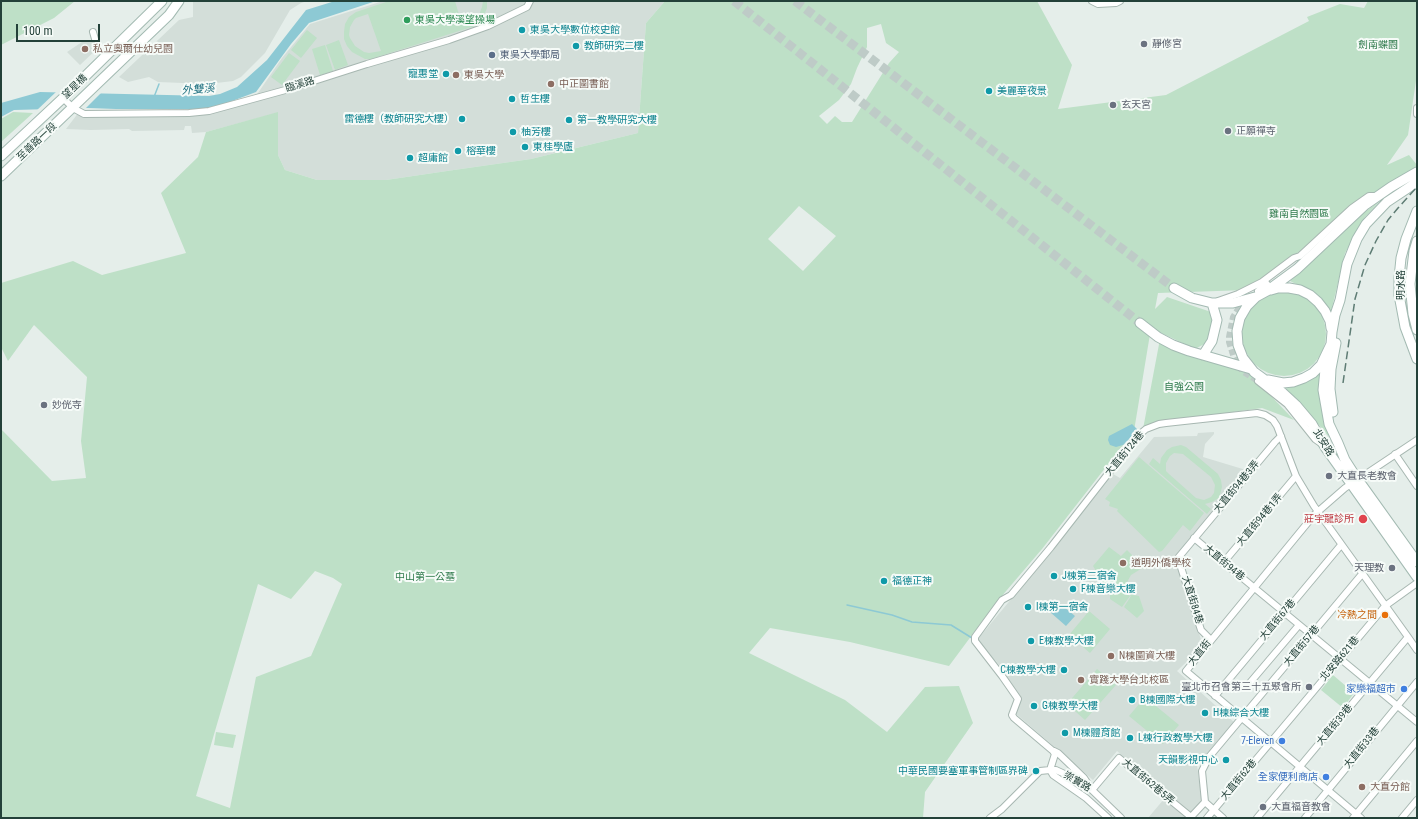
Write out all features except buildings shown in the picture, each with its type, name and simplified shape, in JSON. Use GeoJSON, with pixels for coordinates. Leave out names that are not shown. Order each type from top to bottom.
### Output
{"type":"FeatureCollection","features":[{"type":"Feature","properties":{"kind":"main road","name":"望星橋"},"geometry":{"type":"LineString","coordinates":[[49,111],[162,1]]}},
{"type":"Feature","properties":{"kind":"main road","name":"望星橋"},"geometry":{"type":"LineString","coordinates":[[73,108],[169,15],[179,1]]}},
{"type":"Feature","properties":{"kind":"main road","name":"至善路一段"},"geometry":{"type":"LineString","coordinates":[[1,176],[73,108]]}},
{"type":"Feature","properties":{"kind":"main road","name":"至善路一段"},"geometry":{"type":"LineString","coordinates":[[1,156],[49,111]]}},
{"type":"Feature","properties":{"kind":"main road","name":"北安路"},"geometry":{"type":"LineString","coordinates":[[1268,291],[1297,269],[1378,195],[1417,172]]}},
{"type":"Feature","properties":{"kind":"main road","name":"北安路"},"geometry":{"type":"LineString","coordinates":[[1260,379],[1282,383],[1294,382],[1313,373],[1321,365],[1331,344],[1332,332],[1347,264],[1357,239],[1366,224],[1387,202],[1417,182]]}},
{"type":"Feature","properties":{"kind":"main road","name":"明水路"},"geometry":{"type":"LineString","coordinates":[[1417,211],[1406,239],[1401,258],[1399,278],[1399,295],[1402,313],[1409,341],[1417,359]]}},
{"type":"Feature","properties":{"kind":"main road","name":"明水路"},"geometry":{"type":"LineString","coordinates":[[1417,241],[1413,258],[1410,284],[1413,314],[1417,330]]}},
{"type":"Feature","properties":{"kind":"main road"},"geometry":{"type":"LineString","coordinates":[[1174,288],[1192,298],[1212,303],[1233,303],[1257,294]]}},
{"type":"Feature","properties":{"kind":"main road","name":"北安路"},"geometry":{"type":"LineString","coordinates":[[1332,332],[1330,321],[1318,302],[1310,295],[1300,290],[1289,288],[1278,288],[1257,294],[1247,306],[1240,318],[1237,331],[1238,345],[1243,358],[1251,369],[1260,379],[1283,393],[1296,405],[1312,424],[1325,447],[1417,562]]}},
{"type":"Feature","properties":{"kind":"main road"},"geometry":{"type":"LineString","coordinates":[[1338,443],[1330,389],[1331,369],[1340,312],[1340,300]]}},
{"type":"Feature","properties":{"kind":"main road"},"geometry":{"type":"LineString","coordinates":[[1203,355],[1212,342],[1217,320],[1212,303]]}},
{"type":"Feature","properties":{"kind":"main road"},"geometry":{"type":"LineString","coordinates":[[1140,323],[1158,337],[1173,345],[1251,369]]}},
{"type":"Feature","properties":{"kind":"main road","name":"北安路"},"geometry":{"type":"LineString","coordinates":[[1326,355],[1323,390],[1329,424],[1354,482],[1417,577]]}},
{"type":"Feature","properties":{"kind":"street","name":"臨溪路"},"geometry":{"type":"LineString","coordinates":[[63,98],[73,108],[84,114],[181,113],[209,111],[289,89],[449,40],[488,26],[527,7],[530,1]]}},
{"type":"Feature","properties":{"kind":"street"},"geometry":{"type":"LineString","coordinates":[[1092,1],[1098,4],[1116,3],[1120,1]]}},
{"type":"Feature","properties":{"kind":"street"},"geometry":{"type":"LineString","coordinates":[[93,32],[94,39]]}},
{"type":"Feature","properties":{"kind":"street"},"geometry":{"type":"LineString","coordinates":[[1417,108],[1417,114]]}},
{"type":"Feature","properties":{"kind":"street"},"geometry":{"type":"LineString","coordinates":[[1257,294],[1296,261],[1352,208],[1369,196],[1378,195]]}},
{"type":"Feature","properties":{"kind":"street"},"geometry":{"type":"LineString","coordinates":[[1212,303],[1251,289],[1294,258],[1300,256]]}},
{"type":"Feature","properties":{"kind":"street","name":"大直街124巷"},"geometry":{"type":"LineString","coordinates":[[1053,751],[1014,718],[1012,715],[1018,700],[1002,676],[975,641],[975,637],[1002,600],[1011,595],[1140,434],[1146,429],[1159,424],[1257,413],[1265,415],[1273,420],[1277,426],[1296,476],[1318,512],[1417,650]]}},
{"type":"Feature","properties":{"kind":"street","name":"大直街94巷3弄"},"geometry":{"type":"LineString","coordinates":[[1194,538],[1281,436]]}},
{"type":"Feature","properties":{"kind":"street","name":"大直街"},"geometry":{"type":"LineString","coordinates":[[1357,817],[1186,671],[1318,512],[1354,482],[1417,440]]}},
{"type":"Feature","properties":{"kind":"street"},"geometry":{"type":"LineString","coordinates":[[1395,454],[1417,486]]}},
{"type":"Feature","properties":{"kind":"street","name":"大直街94巷1弄"},"geometry":{"type":"LineString","coordinates":[[1223,563],[1296,476]]}},
{"type":"Feature","properties":{"kind":"street","name":"大直街94巷"},"geometry":{"type":"LineString","coordinates":[[1194,538],[1417,722]]}},
{"type":"Feature","properties":{"kind":"street","name":"大直街84巷"},"geometry":{"type":"LineString","coordinates":[[1194,538],[1178,558],[1201,630],[1211,640]]}},
{"type":"Feature","properties":{"kind":"street","name":"大直街67巷"},"geometry":{"type":"LineString","coordinates":[[1215,696],[1341,545]]}},
{"type":"Feature","properties":{"kind":"street","name":"大直街57巷"},"geometry":{"type":"LineString","coordinates":[[1205,802],[1202,771],[1209,757],[1362,574]]}},
{"type":"Feature","properties":{"kind":"street","name":"北安路621巷"},"geometry":{"type":"LineString","coordinates":[[1270,742],[1385,606],[1417,582]]}},
{"type":"Feature","properties":{"kind":"street"},"geometry":{"type":"LineString","coordinates":[[1248,685],[1299,625]]}},
{"type":"Feature","properties":{"kind":"street","name":"大直街39巷"},"geometry":{"type":"LineString","coordinates":[[1257,818],[1408,637]]}},
{"type":"Feature","properties":{"kind":"street","name":"大直街33巷"},"geometry":{"type":"LineString","coordinates":[[1305,818],[1417,682]]}},
{"type":"Feature","properties":{"kind":"street","name":"大直街62巷"},"geometry":{"type":"LineString","coordinates":[[1207,818],[1270,742]]}},
{"type":"Feature","properties":{"kind":"street"},"geometry":{"type":"LineString","coordinates":[[1357,817],[1417,742]]}},
{"type":"Feature","properties":{"kind":"street"},"geometry":{"type":"LineString","coordinates":[[990,818],[1002,809],[1040,771],[1050,770],[1055,754],[1053,751]]}},
{"type":"Feature","properties":{"kind":"street"},"geometry":{"type":"LineString","coordinates":[[1053,751],[1058,753],[1084,778],[1092,790]]}},
{"type":"Feature","properties":{"kind":"street","name":"大直街62巷5弄"},"geometry":{"type":"LineString","coordinates":[[1092,790],[1119,758],[1190,818]]}},
{"type":"Feature","properties":{"kind":"street","name":"崇實路"},"geometry":{"type":"LineString","coordinates":[[1050,770],[1056,770],[1071,776],[1092,790],[1121,818]]}},
{"type":"Feature","properties":{"kind":"street","name":"崇實路"},"geometry":{"type":"LineString","coordinates":[[1050,770],[1053,775],[1086,798],[1108,818]]}},
{"type":"Feature","properties":{"kind":"street"},"geometry":{"type":"LineString","coordinates":[[1402,818],[1417,800]]}},
{"type":"Feature","properties":{"kind":"street"},"geometry":{"type":"LineString","coordinates":[[1190,818],[1205,802],[1223,818]]}},
{"type":"Feature","properties":{"kind":"shaded area"},"geometry":{"type":"Polygon","coordinates":[[[193,1],[307,1],[290,10],[265,53],[241,77],[233,81],[208,84],[158,82],[149,77],[128,82],[119,77],[179,20],[193,17],[193,1]]]}},
{"type":"Feature","properties":{"kind":"shaded area","name":"東吳大學"},"geometry":{"type":"Polygon","coordinates":[[[383,1],[665,1],[646,23],[638,133],[531,159],[386,180],[317,180],[285,170],[278,155],[277,113],[206,132],[192,133],[191,126],[185,126],[184,130],[132,131],[129,129],[66,129],[79,112],[209,109],[244,101],[258,93],[282,58],[310,24],[383,1]]]}},
{"type":"Feature","properties":{"kind":"shaded area","name":"私立奧爾仕幼兒園"},"geometry":{"type":"Polygon","coordinates":[[[85,40],[93,40],[101,45],[80,65],[67,52],[85,40]]]}},
{"type":"Feature","properties":{"kind":"shaded area"},"geometry":{"type":"Polygon","coordinates":[[[1214,432],[1205,444],[1203,457],[1246,470],[1175,558],[1203,646],[1177,671],[1235,723],[1197,765],[1202,801],[1190,814],[1117,751],[1093,780],[1015,713],[1020,697],[996,661],[988,655],[977,640],[1113,474],[1120,478],[1154,437],[1197,436],[1198,433],[1214,432]]]}},
{"type":"Feature","properties":{"kind":"shaded area"},"geometry":{"type":"Polygon","coordinates":[[[1164,799],[1188,818],[1148,818],[1164,799]]]}},
{"type":"Feature","properties":{"kind":"green space"},"geometry":{"type":"Polygon","coordinates":[[[1,1],[75,1],[54,18],[1,45],[1,1]]]}},
{"type":"Feature","properties":{"kind":"green space"},"geometry":{"type":"Polygon","coordinates":[[[389,1],[455,1],[462,25],[478,18],[483,1],[487,1],[487,8],[482,20],[475,26],[371,59],[365,59],[352,52],[344,39],[345,24],[349,17],[356,12],[389,1]],[[368,14],[356,18],[350,27],[349,35],[355,46],[364,52],[369,53],[381,51],[368,14]]]}},
{"type":"Feature","properties":{"kind":"green space"},"geometry":{"type":"Polygon","coordinates":[[[665,1],[1037,1],[1072,65],[1058,109],[1166,95],[1309,21],[1307,17],[1340,4],[1364,8],[1368,1],[1417,1],[1417,74],[1408,135],[1387,165],[1409,155],[1417,165],[1417,170],[1367,197],[1286,262],[1247,290],[1158,293],[1155,309],[1167,297],[1214,313],[1208,342],[1195,349],[1151,328],[1134,431],[1042,549],[995,604],[949,666],[850,642],[770,628],[749,653],[845,700],[887,732],[925,687],[959,686],[973,723],[925,792],[923,818],[1,818],[1,429],[52,481],[86,478],[81,441],[87,377],[34,325],[8,361],[1,347],[1,283],[73,261],[102,275],[186,253],[161,193],[198,157],[206,132],[278,112],[278,155],[285,170],[317,180],[386,180],[531,159],[638,133],[646,23],[665,1]],[[881,24],[867,28],[867,47],[851,84],[839,100],[819,116],[827,124],[835,116],[842,122],[852,122],[889,63],[899,52],[886,43],[881,24]],[[799,206],[768,239],[803,271],[836,236],[799,206]],[[315,571],[291,599],[258,584],[196,796],[230,808],[256,677],[311,656],[342,584],[333,578],[315,571]]]}},
{"type":"Feature","properties":{"kind":"green space"},"geometry":{"type":"Polygon","coordinates":[[[307,30],[317,38],[301,58],[291,50],[307,30]]]}},
{"type":"Feature","properties":{"kind":"green space"},"geometry":{"type":"Polygon","coordinates":[[[339,40],[348,65],[335,70],[326,45],[339,40]]]}},
{"type":"Feature","properties":{"kind":"green space"},"geometry":{"type":"Polygon","coordinates":[[[325,45],[333,71],[320,75],[312,49],[325,45]]]}},
{"type":"Feature","properties":{"kind":"green space"},"geometry":{"type":"Polygon","coordinates":[[[289,53],[300,61],[282,85],[271,77],[289,53]]]}},
{"type":"Feature","properties":{"kind":"green space"},"geometry":{"type":"Polygon","coordinates":[[[13,112],[33,113],[1,142],[1,119],[13,112]]]}},
{"type":"Feature","properties":{"kind":"green space"},"geometry":{"type":"Polygon","coordinates":[[[1380,201],[1365,217],[1345,253],[1331,312],[1318,295],[1290,281],[1362,214],[1380,201]]]}},
{"type":"Feature","properties":{"kind":"green space"},"geometry":{"type":"Polygon","coordinates":[[[1284,292],[1300,295],[1314,304],[1323,318],[1326,334],[1323,350],[1314,364],[1300,373],[1284,376],[1268,373],[1254,364],[1245,350],[1242,334],[1245,318],[1254,304],[1268,295],[1284,292]]]}},
{"type":"Feature","properties":{"kind":"green space","name":"自強公園"},"geometry":{"type":"Polygon","coordinates":[[[1160,339],[1248,372],[1294,420],[1262,408],[1158,423],[1143,429],[1160,339]]]}},
{"type":"Feature","properties":{"kind":"green space"},"geometry":{"type":"Polygon","coordinates":[[[1319,374],[1329,437],[1297,399],[1284,389],[1302,384],[1319,374]]]}},
{"type":"Feature","properties":{"kind":"green space"},"geometry":{"type":"Polygon","coordinates":[[[1181,445],[1186,447],[1218,474],[1222,487],[1219,498],[1205,504],[1211,509],[1207,514],[1149,464],[1153,458],[1160,464],[1161,458],[1167,450],[1181,445]],[[1174,453],[1170,456],[1166,463],[1166,471],[1196,498],[1204,500],[1211,497],[1214,493],[1215,485],[1211,477],[1183,454],[1174,453]]]}},
{"type":"Feature","properties":{"kind":"green space"},"geometry":{"type":"Polygon","coordinates":[[[1139,457],[1204,513],[1190,531],[1183,525],[1162,551],[1159,552],[1117,511],[1118,509],[1109,506],[1110,502],[1105,499],[1139,457]]]}},
{"type":"Feature","properties":{"kind":"green space"},"geometry":{"type":"Polygon","coordinates":[[[1109,547],[1121,556],[1127,550],[1144,567],[1131,575],[1126,584],[1130,593],[1139,596],[1144,611],[1137,618],[1124,607],[1131,596],[1116,585],[1109,592],[1093,566],[1109,547]]]}},
{"type":"Feature","properties":{"kind":"green space"},"geometry":{"type":"Polygon","coordinates":[[[1116,586],[1130,596],[1122,607],[1110,599],[1110,594],[1116,586]]]}},
{"type":"Feature","properties":{"kind":"green space"},"geometry":{"type":"Polygon","coordinates":[[[1089,611],[1110,629],[1090,653],[1069,635],[1089,611]]]}},
{"type":"Feature","properties":{"kind":"green space"},"geometry":{"type":"Polygon","coordinates":[[[1097,669],[1116,685],[1085,720],[1067,704],[1097,669]]]}},
{"type":"Feature","properties":{"kind":"green space"},"geometry":{"type":"Polygon","coordinates":[[[1333,675],[1354,693],[1343,708],[1321,690],[1333,675]]]}},
{"type":"Feature","properties":{"kind":"green space"},"geometry":{"type":"Polygon","coordinates":[[[1145,697],[1179,725],[1163,744],[1129,716],[1145,697]]]}},
{"type":"Feature","properties":{"kind":"green space"},"geometry":{"type":"Polygon","coordinates":[[[216,732],[236,735],[233,748],[214,745],[216,732]]]}},
{"type":"Feature","properties":{"kind":"water","name":"外雙溪"},"geometry":{"type":"Polygon","coordinates":[[[335,1],[376,1],[309,23],[291,44],[256,92],[211,109],[88,108],[14,110],[1,117],[1,103],[40,92],[209,96],[220,94],[237,87],[267,60],[306,10],[335,1]]]}},
{"type":"Feature","properties":{"kind":"water"},"geometry":{"type":"Polygon","coordinates":[[[1132,424],[1137,429],[1136,432],[1123,445],[1116,447],[1110,445],[1108,440],[1109,436],[1132,424]]]}},
{"type":"Feature","properties":{"kind":"water"},"geometry":{"type":"Polygon","coordinates":[[[1058,602],[1075,616],[1066,626],[1050,612],[1058,602]]]}},
{"type":"Feature","properties":{"kind":"pier"},"geometry":{"type":"Polygon","coordinates":[[[57,91],[102,92],[85,109],[35,112],[57,91]]]}},
{"type":"Feature","properties":{"kind":"waterway"},"geometry":{"type":"LineString","coordinates":[[154,97],[159,84]]}},
{"type":"Feature","properties":{"kind":"waterway"},"geometry":{"type":"LineString","coordinates":[[847,605],[892,615],[912,622],[951,625],[972,639]]}},
{"type":"Feature","properties":{"kind":"tunnel"},"geometry":{"type":"LineString","coordinates":[[734,1],[1140,323]]}},
{"type":"Feature","properties":{"kind":"tunnel"},"geometry":{"type":"LineString","coordinates":[[795,1],[1174,288]]}},
{"type":"Feature","properties":{"kind":"tunnel"},"geometry":{"type":"LineString","coordinates":[[1245,300],[1233,317],[1229,342],[1234,358],[1242,371],[1258,381]]}},
{"type":"Feature","properties":{"kind":"railway"},"geometry":{"type":"LineString","coordinates":[[1343,383],[1355,299],[1365,265],[1388,220],[1417,187]]}},
{"type":"Feature","properties":{"kind":"place","name":"東吳大學溪望操場"},"geometry":{"type":"Point","coordinates":[407,20]}},
{"type":"Feature","properties":{"kind":"place","name":"東吳大學數位校史館"},"geometry":{"type":"Point","coordinates":[522,30]}},
{"type":"Feature","properties":{"kind":"place","name":"靜修宮"},"geometry":{"type":"Point","coordinates":[1144,44]}},
{"type":"Feature","properties":{"kind":"place","name":"教師研究二樓"},"geometry":{"type":"Point","coordinates":[576,46]}},
{"type":"Feature","properties":{"kind":"place","name":"私立奧爾仕幼兒園"},"geometry":{"type":"Point","coordinates":[85,49]}},
{"type":"Feature","properties":{"kind":"place","name":"東吳大學郵局"},"geometry":{"type":"Point","coordinates":[492,55]}},
{"type":"Feature","properties":{"kind":"place","name":"寵惠堂"},"geometry":{"type":"Point","coordinates":[446,74]}},
{"type":"Feature","properties":{"kind":"place","name":"東吳大學"},"geometry":{"type":"Point","coordinates":[456,75]}},
{"type":"Feature","properties":{"kind":"place","name":"中正圖書館"},"geometry":{"type":"Point","coordinates":[551,84]}},
{"type":"Feature","properties":{"kind":"place","name":"美麗華夜景"},"geometry":{"type":"Point","coordinates":[989,91]}},
{"type":"Feature","properties":{"kind":"place","name":"哲生樓"},"geometry":{"type":"Point","coordinates":[512,99]}},
{"type":"Feature","properties":{"kind":"place","name":"玄天宮"},"geometry":{"type":"Point","coordinates":[1113,105]}},
{"type":"Feature","properties":{"kind":"place","name":"雷德樓（教師研究大樓）"},"geometry":{"type":"Point","coordinates":[462,119]}},
{"type":"Feature","properties":{"kind":"place","name":"第一教學研究大樓"},"geometry":{"type":"Point","coordinates":[569,120]}},
{"type":"Feature","properties":{"kind":"place","name":"正願禪寺"},"geometry":{"type":"Point","coordinates":[1228,131]}},
{"type":"Feature","properties":{"kind":"place","name":"柚芳樓"},"geometry":{"type":"Point","coordinates":[513,132]}},
{"type":"Feature","properties":{"kind":"place","name":"東桂學廬"},"geometry":{"type":"Point","coordinates":[525,147]}},
{"type":"Feature","properties":{"kind":"place","name":"榕華樓"},"geometry":{"type":"Point","coordinates":[458,151]}},
{"type":"Feature","properties":{"kind":"place","name":"超庸館"},"geometry":{"type":"Point","coordinates":[410,158]}},
{"type":"Feature","properties":{"kind":"place","name":"妙侊寺"},"geometry":{"type":"Point","coordinates":[44,405]}},
{"type":"Feature","properties":{"kind":"place","name":"大直長老教會"},"geometry":{"type":"Point","coordinates":[1329,476]}},
{"type":"Feature","properties":{"kind":"place","name":"莊宇龍診所"},"geometry":{"type":"Point","coordinates":[1363,519]}},
{"type":"Feature","properties":{"kind":"place","name":"道明外僑學校"},"geometry":{"type":"Point","coordinates":[1123,563]}},
{"type":"Feature","properties":{"kind":"place","name":"天理教"},"geometry":{"type":"Point","coordinates":[1392,568]}},
{"type":"Feature","properties":{"kind":"place","name":"J棟第二宿舍"},"geometry":{"type":"Point","coordinates":[1054,576]}},
{"type":"Feature","properties":{"kind":"place","name":"福德正神"},"geometry":{"type":"Point","coordinates":[884,581]}},
{"type":"Feature","properties":{"kind":"place","name":"F棟音樂大樓"},"geometry":{"type":"Point","coordinates":[1073,589]}},
{"type":"Feature","properties":{"kind":"place","name":"I棟第一宿舍"},"geometry":{"type":"Point","coordinates":[1028,607]}},
{"type":"Feature","properties":{"kind":"place","name":"冷熱之間"},"geometry":{"type":"Point","coordinates":[1385,615]}},
{"type":"Feature","properties":{"kind":"place","name":"E棟教學大樓"},"geometry":{"type":"Point","coordinates":[1031,641]}},
{"type":"Feature","properties":{"kind":"place","name":"N棟圖資大樓"},"geometry":{"type":"Point","coordinates":[1111,656]}},
{"type":"Feature","properties":{"kind":"place","name":"C棟教學大樓"},"geometry":{"type":"Point","coordinates":[1064,670]}},
{"type":"Feature","properties":{"kind":"place","name":"實踐大學台北校區"},"geometry":{"type":"Point","coordinates":[1081,680]}},
{"type":"Feature","properties":{"kind":"place","name":"臺北市召會第三十五聚會所"},"geometry":{"type":"Point","coordinates":[1309,687]}},
{"type":"Feature","properties":{"kind":"place","name":"家樂福超市"},"geometry":{"type":"Point","coordinates":[1404,689]}},
{"type":"Feature","properties":{"kind":"place","name":"B棟國際大樓"},"geometry":{"type":"Point","coordinates":[1132,700]}},
{"type":"Feature","properties":{"kind":"place","name":"G棟教學大樓"},"geometry":{"type":"Point","coordinates":[1034,706]}},
{"type":"Feature","properties":{"kind":"place","name":"H棟綜合大樓"},"geometry":{"type":"Point","coordinates":[1205,713]}},
{"type":"Feature","properties":{"kind":"place","name":"M棟體育館"},"geometry":{"type":"Point","coordinates":[1065,733]}},
{"type":"Feature","properties":{"kind":"place","name":"L棟行政教學大樓"},"geometry":{"type":"Point","coordinates":[1130,738]}},
{"type":"Feature","properties":{"kind":"place","name":"7-Eleven"},"geometry":{"type":"Point","coordinates":[1282,741]}},
{"type":"Feature","properties":{"kind":"place","name":"天韻影視中心"},"geometry":{"type":"Point","coordinates":[1226,760]}},
{"type":"Feature","properties":{"kind":"place","name":"中華民國要塞軍事管制區界碑"},"geometry":{"type":"Point","coordinates":[1036,771]}},
{"type":"Feature","properties":{"kind":"place","name":"全家便利商店"},"geometry":{"type":"Point","coordinates":[1326,777]}},
{"type":"Feature","properties":{"kind":"place","name":"大直分館"},"geometry":{"type":"Point","coordinates":[1362,787]}},
{"type":"Feature","properties":{"kind":"place","name":"大直福音教會"},"geometry":{"type":"Point","coordinates":[1263,807]}},
{"type":"Feature","properties":{"kind":"park label","name":"劍南蝶園"},"geometry":{"type":"Point","coordinates":[1378,45]}},
{"type":"Feature","properties":{"kind":"park label","name":"雞南自然園區"},"geometry":{"type":"Point","coordinates":[1299,214]}},
{"type":"Feature","properties":{"kind":"park label","name":"中山第一公墓"},"geometry":{"type":"Point","coordinates":[425,577]}}]}
